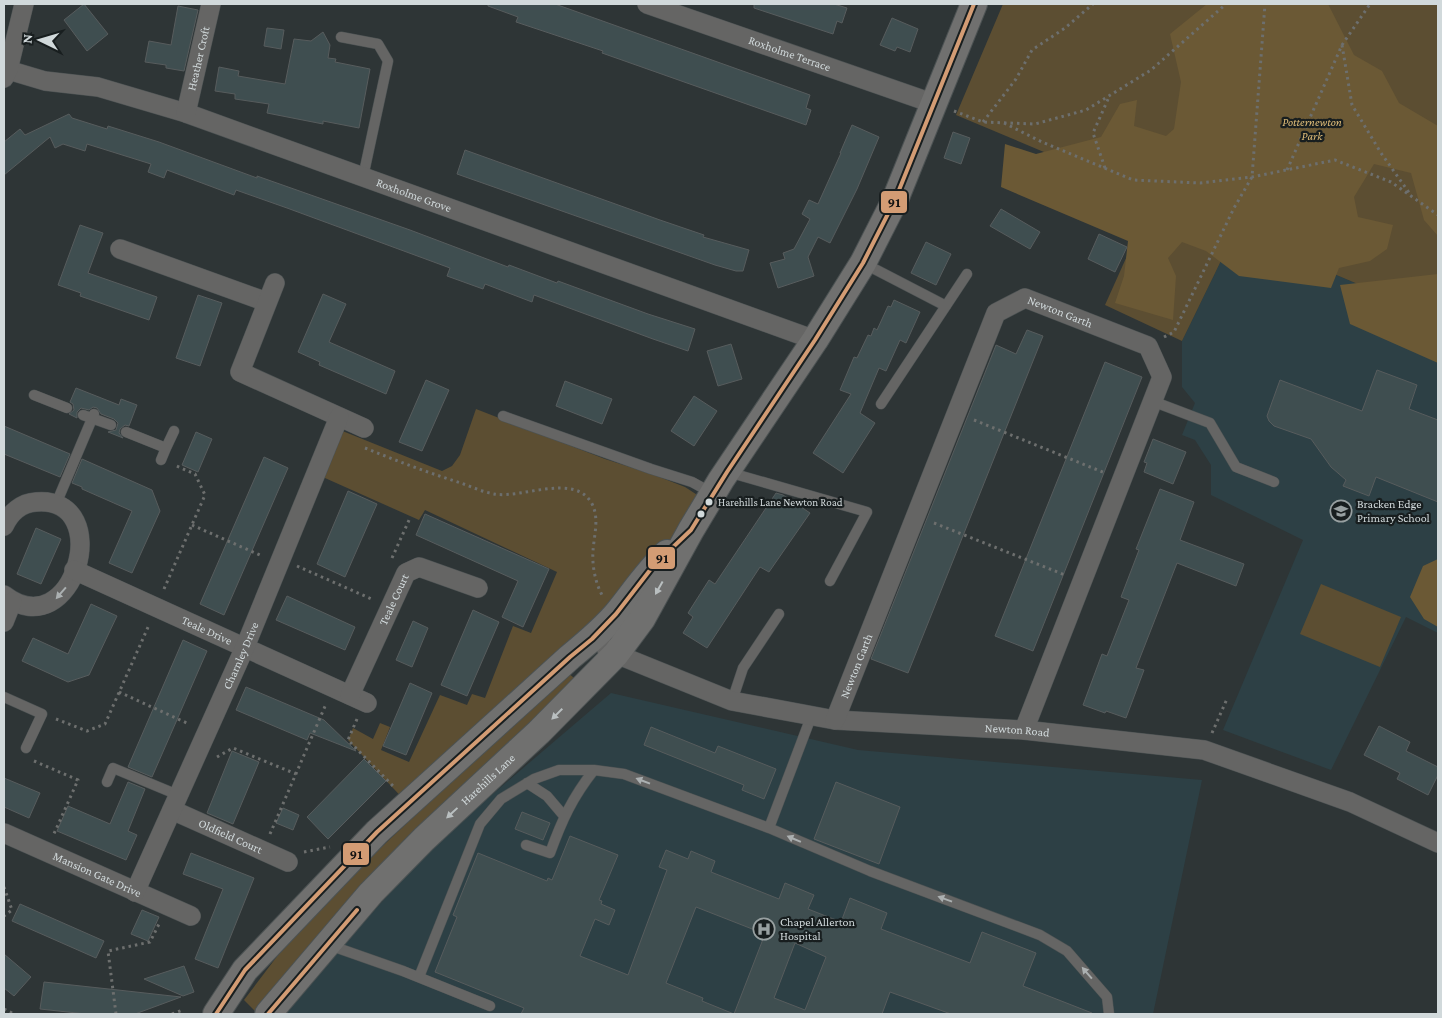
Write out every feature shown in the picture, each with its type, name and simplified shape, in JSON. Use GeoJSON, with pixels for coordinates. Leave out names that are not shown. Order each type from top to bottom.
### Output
{"type":"FeatureCollection","features":[{"type":"Feature","properties":{"kind":"main road","name":"Harehills Lane"},"geometry":{"type":"LineString","coordinates":[[268,1014],[371,893],[424,839],[539,732],[616,654],[642,619],[713,494],[864,264],[895,200],[932,103],[974,4]]}},
{"type":"Feature","properties":{"kind":"main road","name":"Harehills Lane"},"geometry":{"type":"LineString","coordinates":[[216,1014],[245,970],[377,832],[570,657],[592,640],[616,614],[654,565],[691,530]]}},
{"type":"Feature","properties":{"kind":"street"},"geometry":{"type":"LineString","coordinates":[[6,74],[24,4]]}},
{"type":"Feature","properties":{"kind":"street","name":"Heather Croft"},"geometry":{"type":"LineString","coordinates":[[186,113],[211,4]]}},
{"type":"Feature","properties":{"kind":"street","name":"Roxholme Terrace"},"geometry":{"type":"LineString","coordinates":[[648,4],[932,103]]}},
{"type":"Feature","properties":{"kind":"street","name":"Roxholme Grove"},"geometry":{"type":"LineString","coordinates":[[6,74],[98,87],[186,113],[815,340]]}},
{"type":"Feature","properties":{"kind":"street"},"geometry":{"type":"LineString","coordinates":[[120,249],[267,302]]}},
{"type":"Feature","properties":{"kind":"street"},"geometry":{"type":"LineString","coordinates":[[275,283],[240,372],[364,428]]}},
{"type":"Feature","properties":{"kind":"street","name":"Newton Garth"},"geometry":{"type":"LineString","coordinates":[[835,720],[996,313],[1025,298],[1148,346]]}},
{"type":"Feature","properties":{"kind":"street"},"geometry":{"type":"LineString","coordinates":[[1024,730],[1162,377],[1148,346]]}},
{"type":"Feature","properties":{"kind":"street","name":"Charnley Drive"},"geometry":{"type":"LineString","coordinates":[[135,892],[245,647],[340,417]]}},
{"type":"Feature","properties":{"kind":"street"},"geometry":{"type":"LineString","coordinates":[[4,526],[8,517],[18,508],[30,502],[43,501],[56,504],[68,512],[76,522],[80,535],[79,556],[64,592],[53,601],[40,606],[26,606],[8,598],[4,622]]}},
{"type":"Feature","properties":{"kind":"street","name":"Teale Court"},"geometry":{"type":"LineString","coordinates":[[361,700],[406,573],[420,567],[478,588]]}},
{"type":"Feature","properties":{"kind":"street","name":"Teale Drive"},"geometry":{"type":"LineString","coordinates":[[74,570],[361,700]]}},
{"type":"Feature","properties":{"kind":"street","name":"Newton Road"},"geometry":{"type":"LineString","coordinates":[[592,640],[616,654],[732,701],[811,717],[835,720],[1024,730],[1204,750],[1350,802],[1438,844]]}},
{"type":"Feature","properties":{"kind":"street","name":"Oldfield Court"},"geometry":{"type":"LineString","coordinates":[[175,802],[276,857]]}},
{"type":"Feature","properties":{"kind":"street","name":"Mansion Gate Drive"},"geometry":{"type":"LineString","coordinates":[[4,833],[191,916]]}},
{"type":"Feature","properties":{"kind":"lane"},"geometry":{"type":"LineString","coordinates":[[341,37],[378,44],[388,61],[363,177]]}},
{"type":"Feature","properties":{"kind":"lane"},"geometry":{"type":"LineString","coordinates":[[864,264],[946,306]]}},
{"type":"Feature","properties":{"kind":"lane"},"geometry":{"type":"LineString","coordinates":[[882,404],[967,274]]}},
{"type":"Feature","properties":{"kind":"lane"},"geometry":{"type":"LineString","coordinates":[[34,395],[67,408]]}},
{"type":"Feature","properties":{"kind":"lane"},"geometry":{"type":"LineString","coordinates":[[1152,401],[1210,423],[1236,466],[1274,482]]}},
{"type":"Feature","properties":{"kind":"lane"},"geometry":{"type":"LineString","coordinates":[[56,504],[90,416],[110,425]]}},
{"type":"Feature","properties":{"kind":"lane"},"geometry":{"type":"LineString","coordinates":[[503,416],[692,482],[713,494]]}},
{"type":"Feature","properties":{"kind":"lane"},"geometry":{"type":"LineString","coordinates":[[161,460],[174,431]]}},
{"type":"Feature","properties":{"kind":"lane"},"geometry":{"type":"LineString","coordinates":[[126,432],[166,448]]}},
{"type":"Feature","properties":{"kind":"lane"},"geometry":{"type":"LineString","coordinates":[[727,472],[867,512],[830,581]]}},
{"type":"Feature","properties":{"kind":"lane"},"geometry":{"type":"LineString","coordinates":[[732,701],[743,668],[779,614]]}},
{"type":"Feature","properties":{"kind":"lane"},"geometry":{"type":"LineString","coordinates":[[4,697],[42,714],[26,753]]}},
{"type":"Feature","properties":{"kind":"lane"},"geometry":{"type":"LineString","coordinates":[[769,828],[811,717]]}},
{"type":"Feature","properties":{"kind":"lane"},"geometry":{"type":"LineString","coordinates":[[106,782],[113,768],[175,802]]}},
{"type":"Feature","properties":{"kind":"lane"},"geometry":{"type":"LineString","coordinates":[[419,977],[480,824],[500,799],[534,779],[558,770],[594,770],[624,774],[769,828],[870,871],[1040,935],[1067,951],[1102,990],[1107,997],[1109,1014]]}},
{"type":"Feature","properties":{"kind":"lane"},"geometry":{"type":"LineString","coordinates":[[526,845],[550,853],[564,816],[579,789],[594,770]]}},
{"type":"Feature","properties":{"kind":"lane"},"geometry":{"type":"LineString","coordinates":[[527,783],[547,796],[564,816]]}},
{"type":"Feature","properties":{"kind":"lane"},"geometry":{"type":"LineString","coordinates":[[328,944],[419,977],[490,1006]]}},
{"type":"Feature","properties":{"kind":"path"},"geometry":{"type":"LineString","coordinates":[[983,122],[1016,79],[1032,50],[1065,28],[1094,4]]}},
{"type":"Feature","properties":{"kind":"path"},"geometry":{"type":"LineString","coordinates":[[932,103],[983,122],[1004,123],[1035,124],[1086,110],[1151,70],[1226,4]]}},
{"type":"Feature","properties":{"kind":"path"},"geometry":{"type":"LineString","coordinates":[[1148,346],[1174,332],[1234,208],[1252,177],[1265,4]]}},
{"type":"Feature","properties":{"kind":"path"},"geometry":{"type":"LineString","coordinates":[[1287,170],[1342,45],[1370,4]]}},
{"type":"Feature","properties":{"kind":"path"},"geometry":{"type":"LineString","coordinates":[[1342,45],[1352,105],[1381,153],[1412,196]]}},
{"type":"Feature","properties":{"kind":"path"},"geometry":{"type":"LineString","coordinates":[[1105,168],[1093,133],[1109,96]]}},
{"type":"Feature","properties":{"kind":"path"},"geometry":{"type":"LineString","coordinates":[[1004,123],[1042,142],[1133,180],[1200,183],[1252,177],[1335,160],[1391,182],[1438,215]]}},
{"type":"Feature","properties":{"kind":"path"},"geometry":{"type":"LineString","coordinates":[[956,413],[1122,480]]}},
{"type":"Feature","properties":{"kind":"path"},"geometry":{"type":"LineString","coordinates":[[332,435],[424,471],[494,494],[566,488],[580,492],[591,502],[596,518],[593,562],[596,580],[604,598]]}},
{"type":"Feature","properties":{"kind":"path"},"geometry":{"type":"LineString","coordinates":[[916,516],[1082,581]]}},
{"type":"Feature","properties":{"kind":"path"},"geometry":{"type":"LineString","coordinates":[[390,564],[410,518]]}},
{"type":"Feature","properties":{"kind":"path"},"geometry":{"type":"LineString","coordinates":[[192,525],[374,600],[378,591]]}},
{"type":"Feature","properties":{"kind":"path"},"geometry":{"type":"LineString","coordinates":[[332,846],[276,857],[296,774],[333,687]]}},
{"type":"Feature","properties":{"kind":"path"},"geometry":{"type":"LineString","coordinates":[[119,692],[207,732]]}},
{"type":"Feature","properties":{"kind":"path"},"geometry":{"type":"LineString","coordinates":[[1217,722],[1227,699]]}},
{"type":"Feature","properties":{"kind":"path"},"geometry":{"type":"LineString","coordinates":[[361,700],[348,740],[397,790]]}},
{"type":"Feature","properties":{"kind":"path"},"geometry":{"type":"LineString","coordinates":[[187,774],[233,748],[296,774]]}},
{"type":"Feature","properties":{"kind":"path"},"geometry":{"type":"LineString","coordinates":[[26,753],[78,780],[46,852]]}},
{"type":"Feature","properties":{"kind":"path"},"geometry":{"type":"LineString","coordinates":[[4,887],[12,910],[4,916]]}},
{"type":"Feature","properties":{"kind":"path"},"geometry":{"type":"LineString","coordinates":[[116,1014],[108,951],[150,942],[168,906]]}},
{"type":"Feature","properties":{"kind":"path"},"geometry":{"type":"LineString","coordinates":[[4,1008],[14,1014]]}},
{"type":"Feature","properties":{"kind":"path"},"geometry":{"type":"LineString","coordinates":[[172,1014],[184,1010]]}},
{"type":"Feature","properties":{"kind":"shaded area","name":"Bracken Edge Primary School"},"geometry":{"type":"Polygon","coordinates":[[[1235,232],[1438,318],[1438,633],[1406,617],[1331,770],[1223,730],[1303,540],[1211,495],[1211,465],[1195,440],[1182,435],[1195,403],[1182,387],[1182,341],[1235,232]]]}},
{"type":"Feature","properties":{"kind":"shaded area","name":"Chapel Allerton Hospital"},"geometry":{"type":"Polygon","coordinates":[[[611,693],[858,750],[1202,780],[1153,1014],[281,1014],[433,845],[611,693]]]}},
{"type":"Feature","properties":{"kind":"green space","name":"Potternewton Park"},"geometry":{"type":"Polygon","coordinates":[[[1003,4],[1438,4],[1438,318],[1235,232],[1182,341],[1105,305],[1153,198],[956,115],[1003,4]]]}},
{"type":"Feature","properties":{"kind":"green space"},"geometry":{"type":"Polygon","coordinates":[[[1207,4],[1328,4],[1354,55],[1382,71],[1399,103],[1438,126],[1438,236],[1424,220],[1411,173],[1374,164],[1354,197],[1358,217],[1393,225],[1387,249],[1370,261],[1339,268],[1331,288],[1239,276],[1206,251],[1182,242],[1168,258],[1176,276],[1173,320],[1115,303],[1124,276],[1128,241],[1001,187],[1005,144],[1036,154],[1101,137],[1120,104],[1137,100],[1134,126],[1166,136],[1174,129],[1181,82],[1170,34],[1207,4]]]}},
{"type":"Feature","properties":{"kind":"green space"},"geometry":{"type":"Polygon","coordinates":[[[1438,274],[1438,363],[1350,324],[1340,285],[1438,274]]]}},
{"type":"Feature","properties":{"kind":"green space"},"geometry":{"type":"Polygon","coordinates":[[[476,409],[605,459],[685,487],[708,502],[691,530],[408,804],[348,740],[353,728],[373,739],[380,723],[390,727],[381,750],[409,762],[440,695],[467,705],[472,694],[485,698],[513,626],[531,633],[557,572],[425,510],[419,520],[316,474],[335,428],[442,471],[452,466],[460,455],[476,409]]]}},
{"type":"Feature","properties":{"kind":"green space"},"geometry":{"type":"Polygon","coordinates":[[[1438,559],[1438,627],[1424,619],[1410,597],[1423,566],[1438,559]]]}},
{"type":"Feature","properties":{"kind":"green space"},"geometry":{"type":"Polygon","coordinates":[[[1321,584],[1401,617],[1380,667],[1300,634],[1321,584]]]}},
{"type":"Feature","properties":{"kind":"green space"},"geometry":{"type":"Polygon","coordinates":[[[567,672],[574,678],[256,1012],[244,1000],[288,942],[354,873],[567,672]]]}},
{"type":"Feature","properties":{"kind":"building"},"geometry":{"type":"Polygon","coordinates":[[[84,4],[108,34],[87,51],[64,20],[84,4]]]}},
{"type":"Feature","properties":{"kind":"building"},"geometry":{"type":"Polygon","coordinates":[[[488,4],[555,4],[810,95],[806,108],[811,110],[806,125],[602,53],[603,51],[516,22],[518,17],[488,6],[488,4]]]}},
{"type":"Feature","properties":{"kind":"building"},"geometry":{"type":"Polygon","coordinates":[[[754,4],[834,4],[847,8],[842,23],[837,21],[833,34],[754,8],[754,4]]]}},
{"type":"Feature","properties":{"kind":"building"},"geometry":{"type":"Polygon","coordinates":[[[178,6],[198,10],[184,71],[166,68],[166,65],[145,62],[149,41],[171,45],[178,6]]]}},
{"type":"Feature","properties":{"kind":"building"},"geometry":{"type":"Polygon","coordinates":[[[892,18],[918,29],[910,52],[897,47],[895,51],[880,45],[892,18]]]}},
{"type":"Feature","properties":{"kind":"building"},"geometry":{"type":"Polygon","coordinates":[[[267,28],[284,30],[281,49],[264,46],[267,28]]]}},
{"type":"Feature","properties":{"kind":"building"},"geometry":{"type":"Polygon","coordinates":[[[323,32],[330,45],[328,58],[336,59],[335,62],[370,69],[359,128],[323,121],[323,124],[267,113],[269,104],[235,99],[235,94],[215,91],[219,67],[239,71],[238,76],[285,84],[294,39],[311,41],[323,32]]]}},
{"type":"Feature","properties":{"kind":"building"},"geometry":{"type":"Polygon","coordinates":[[[69,114],[72,118],[107,129],[108,126],[159,142],[257,178],[257,176],[410,230],[508,267],[509,265],[557,283],[558,281],[695,329],[688,351],[534,295],[532,302],[485,284],[483,289],[447,276],[450,268],[287,208],[236,190],[234,195],[167,170],[164,178],[148,172],[151,164],[87,144],[85,151],[63,144],[55,148],[50,137],[4,175],[4,142],[20,129],[25,135],[69,114]]]}},
{"type":"Feature","properties":{"kind":"building"},"geometry":{"type":"Polygon","coordinates":[[[852,125],[879,137],[857,189],[830,243],[818,237],[808,257],[814,276],[778,288],[770,263],[785,259],[783,253],[794,249],[810,219],[802,214],[809,200],[818,204],[852,125]]]}},
{"type":"Feature","properties":{"kind":"building"},"geometry":{"type":"Polygon","coordinates":[[[953,132],[970,138],[961,164],[944,158],[953,132]]]}},
{"type":"Feature","properties":{"kind":"building"},"geometry":{"type":"Polygon","coordinates":[[[465,150],[704,235],[703,237],[749,250],[743,271],[715,265],[457,174],[465,150]]]}},
{"type":"Feature","properties":{"kind":"building"},"geometry":{"type":"Polygon","coordinates":[[[1001,209],[1040,232],[1030,249],[990,226],[1001,209]]]}},
{"type":"Feature","properties":{"kind":"building"},"geometry":{"type":"Polygon","coordinates":[[[80,225],[103,233],[88,273],[157,297],[149,320],[80,296],[81,293],[58,285],[80,225]]]}},
{"type":"Feature","properties":{"kind":"building"},"geometry":{"type":"Polygon","coordinates":[[[1099,234],[1127,247],[1115,272],[1088,259],[1099,234]]]}},
{"type":"Feature","properties":{"kind":"building"},"geometry":{"type":"Polygon","coordinates":[[[926,242],[951,254],[936,285],[911,273],[926,242]]]}},
{"type":"Feature","properties":{"kind":"building"},"geometry":{"type":"Polygon","coordinates":[[[323,294],[346,304],[329,342],[395,371],[386,394],[319,365],[320,362],[298,352],[323,294]]]}},
{"type":"Feature","properties":{"kind":"building"},"geometry":{"type":"Polygon","coordinates":[[[198,295],[222,303],[200,366],[176,358],[198,295]]]}},
{"type":"Feature","properties":{"kind":"building"},"geometry":{"type":"Polygon","coordinates":[[[894,300],[920,312],[906,343],[900,340],[886,371],[879,368],[860,413],[875,423],[843,473],[813,453],[851,394],[840,390],[854,357],[857,358],[868,335],[871,336],[874,328],[877,330],[888,306],[891,307],[894,300]]]}},
{"type":"Feature","properties":{"kind":"building"},"geometry":{"type":"Polygon","coordinates":[[[1027,330],[1043,336],[908,673],[871,659],[996,345],[1016,354],[1027,330]]]}},
{"type":"Feature","properties":{"kind":"building"},"geometry":{"type":"Polygon","coordinates":[[[731,344],[742,379],[718,386],[707,351],[731,344]]]}},
{"type":"Feature","properties":{"kind":"building"},"geometry":{"type":"Polygon","coordinates":[[[1105,362],[1142,377],[1033,651],[995,636],[1105,362]]]}},
{"type":"Feature","properties":{"kind":"building"},"geometry":{"type":"Polygon","coordinates":[[[1377,370],[1417,385],[1409,409],[1438,420],[1438,502],[1376,477],[1369,496],[1343,486],[1346,480],[1331,467],[1311,439],[1274,426],[1269,421],[1267,416],[1280,380],[1362,411],[1377,370]]]}},
{"type":"Feature","properties":{"kind":"building"},"geometry":{"type":"Polygon","coordinates":[[[426,380],[449,390],[422,451],[399,442],[426,380]]]}},
{"type":"Feature","properties":{"kind":"building"},"geometry":{"type":"Polygon","coordinates":[[[565,381],[612,399],[602,424],[556,406],[565,381]]]}},
{"type":"Feature","properties":{"kind":"building"},"geometry":{"type":"Polygon","coordinates":[[[76,388],[119,405],[121,399],[137,405],[129,426],[125,425],[120,429],[119,433],[123,438],[108,432],[116,430],[118,423],[114,419],[101,414],[97,408],[93,407],[89,410],[81,408],[77,412],[77,418],[69,414],[74,410],[73,404],[70,402],[76,388]]]}},
{"type":"Feature","properties":{"kind":"building"},"geometry":{"type":"Polygon","coordinates":[[[694,396],[717,411],[694,446],[671,431],[694,396]]]}},
{"type":"Feature","properties":{"kind":"building"},"geometry":{"type":"Polygon","coordinates":[[[4,426],[70,454],[60,477],[4,454],[4,426]]]}},
{"type":"Feature","properties":{"kind":"building"},"geometry":{"type":"Polygon","coordinates":[[[196,432],[212,439],[198,472],[182,465],[196,432]]]}},
{"type":"Feature","properties":{"kind":"building"},"geometry":{"type":"Polygon","coordinates":[[[1153,439],[1186,452],[1173,484],[1144,472],[1147,463],[1144,462],[1153,439]]]}},
{"type":"Feature","properties":{"kind":"building"},"geometry":{"type":"Polygon","coordinates":[[[264,457],[288,468],[224,615],[200,604],[264,457]]]}},
{"type":"Feature","properties":{"kind":"building"},"geometry":{"type":"Polygon","coordinates":[[[82,459],[152,490],[160,511],[132,573],[109,563],[132,511],[72,483],[82,459]]]}},
{"type":"Feature","properties":{"kind":"building"},"geometry":{"type":"Polygon","coordinates":[[[1160,489],[1194,502],[1180,540],[1244,564],[1236,586],[1177,563],[1136,668],[1144,670],[1126,718],[1083,705],[1102,654],[1107,656],[1129,600],[1121,597],[1139,550],[1136,549],[1160,489]]]}},
{"type":"Feature","properties":{"kind":"building"},"geometry":{"type":"Polygon","coordinates":[[[348,491],[377,504],[345,577],[317,564],[348,491]]]}},
{"type":"Feature","properties":{"kind":"building"},"geometry":{"type":"Polygon","coordinates":[[[776,493],[783,495],[810,513],[769,572],[760,567],[707,648],[683,633],[693,617],[688,613],[709,580],[715,584],[776,493]]]}},
{"type":"Feature","properties":{"kind":"building"},"geometry":{"type":"Polygon","coordinates":[[[425,514],[549,569],[523,627],[502,617],[518,581],[416,535],[425,514]]]}},
{"type":"Feature","properties":{"kind":"building"},"geometry":{"type":"Polygon","coordinates":[[[36,528],[61,539],[41,584],[17,574],[36,528]]]}},
{"type":"Feature","properties":{"kind":"building"},"geometry":{"type":"Polygon","coordinates":[[[287,596],[355,627],[345,650],[276,620],[287,596]]]}},
{"type":"Feature","properties":{"kind":"building"},"geometry":{"type":"Polygon","coordinates":[[[91,604],[117,616],[89,675],[68,682],[22,661],[33,638],[68,654],[91,604]]]}},
{"type":"Feature","properties":{"kind":"building"},"geometry":{"type":"Polygon","coordinates":[[[473,610],[499,622],[467,696],[441,685],[473,610]]]}},
{"type":"Feature","properties":{"kind":"building"},"geometry":{"type":"Polygon","coordinates":[[[413,621],[428,628],[412,667],[396,660],[413,621]]]}},
{"type":"Feature","properties":{"kind":"building"},"geometry":{"type":"Polygon","coordinates":[[[183,640],[207,651],[152,777],[128,767],[183,640]]]}},
{"type":"Feature","properties":{"kind":"building"},"geometry":{"type":"Polygon","coordinates":[[[410,683],[432,693],[406,755],[383,746],[410,683]]]}},
{"type":"Feature","properties":{"kind":"building"},"geometry":{"type":"Polygon","coordinates":[[[246,687],[324,720],[356,751],[310,733],[307,740],[236,710],[246,687]]]}},
{"type":"Feature","properties":{"kind":"building"},"geometry":{"type":"Polygon","coordinates":[[[1379,726],[1410,742],[1406,751],[1438,767],[1438,775],[1428,795],[1397,779],[1400,773],[1364,755],[1379,726]]]}},
{"type":"Feature","properties":{"kind":"building"},"geometry":{"type":"Polygon","coordinates":[[[651,727],[715,753],[718,746],[776,769],[764,799],[742,790],[744,785],[644,745],[651,727]]]}},
{"type":"Feature","properties":{"kind":"building"},"geometry":{"type":"Polygon","coordinates":[[[232,751],[259,762],[233,824],[207,813],[232,751]]]}},
{"type":"Feature","properties":{"kind":"building"},"geometry":{"type":"Polygon","coordinates":[[[364,759],[386,781],[328,839],[307,817],[364,759]]]}},
{"type":"Feature","properties":{"kind":"building"},"geometry":{"type":"Polygon","coordinates":[[[4,778],[40,793],[29,818],[4,807],[4,778]]]}},
{"type":"Feature","properties":{"kind":"building"},"geometry":{"type":"Polygon","coordinates":[[[128,782],[145,789],[128,831],[137,835],[126,860],[57,831],[68,806],[110,824],[128,782]]]}},
{"type":"Feature","properties":{"kind":"building"},"geometry":{"type":"Polygon","coordinates":[[[836,782],[900,807],[879,864],[814,839],[836,782]]]}},
{"type":"Feature","properties":{"kind":"building"},"geometry":{"type":"Polygon","coordinates":[[[283,808],[299,815],[293,830],[276,823],[283,808]]]}},
{"type":"Feature","properties":{"kind":"building"},"geometry":{"type":"Polygon","coordinates":[[[522,812],[550,823],[543,840],[515,829],[522,812]]]}},
{"type":"Feature","properties":{"kind":"building"},"geometry":{"type":"Polygon","coordinates":[[[570,836],[618,855],[599,900],[602,901],[601,904],[615,910],[609,925],[595,919],[580,956],[628,975],[667,870],[659,867],[666,850],[688,859],[691,851],[715,861],[711,872],[779,899],[785,883],[814,895],[808,909],[841,922],[850,898],[887,913],[881,929],[970,963],[982,932],[1036,953],[1023,986],[1092,1014],[951,1014],[890,992],[882,1014],[734,1014],[521,1014],[524,1008],[435,972],[457,917],[453,915],[478,853],[547,881],[548,878],[552,880],[570,836]],[[696,907],[666,983],[703,998],[702,1001],[734,1014],[765,934],[696,907]],[[795,943],[774,998],[805,1010],[826,957],[795,943]]]}},
{"type":"Feature","properties":{"kind":"building"},"geometry":{"type":"Polygon","coordinates":[[[191,853],[254,878],[218,968],[195,959],[223,889],[183,874],[191,853]]]}},
{"type":"Feature","properties":{"kind":"building"},"geometry":{"type":"Polygon","coordinates":[[[20,904],[104,941],[96,958],[12,921],[20,904]]]}},
{"type":"Feature","properties":{"kind":"building"},"geometry":{"type":"Polygon","coordinates":[[[142,910],[159,917],[148,941],[131,934],[142,910]]]}},
{"type":"Feature","properties":{"kind":"building"},"geometry":{"type":"Polygon","coordinates":[[[4,954],[31,977],[14,996],[4,988],[4,954]]]}},
{"type":"Feature","properties":{"kind":"building"},"geometry":{"type":"Polygon","coordinates":[[[184,966],[194,992],[183,996],[144,979],[184,966]]]}},
{"type":"Feature","properties":{"kind":"building"},"geometry":{"type":"Polygon","coordinates":[[[44,982],[181,997],[135,1014],[86,1014],[40,1009],[44,982]]]}},
{"type":"Feature","properties":{"kind":"transit line","name":"91"},"geometry":{"type":"LineString","coordinates":[[216,1014],[245,970],[377,832],[592,639],[616,614],[654,565],[691,530],[863,263],[895,200],[974,4]]}},
{"type":"Feature","properties":{"kind":"transit line","name":"91"},"geometry":{"type":"LineString","coordinates":[[268,1014],[357,910]]}},
{"type":"Feature","properties":{"kind":"place","name":"Harehills Lane Newton Road"},"geometry":{"type":"Point","coordinates":[709,502]}},
{"type":"Feature","properties":{"kind":"place","name":"Bracken Edge Primary School"},"geometry":{"type":"Point","coordinates":[1341,511]}},
{"type":"Feature","properties":{"kind":"place","name":"Chapel Allerton Hospital"},"geometry":{"type":"Point","coordinates":[764,929]}}]}
